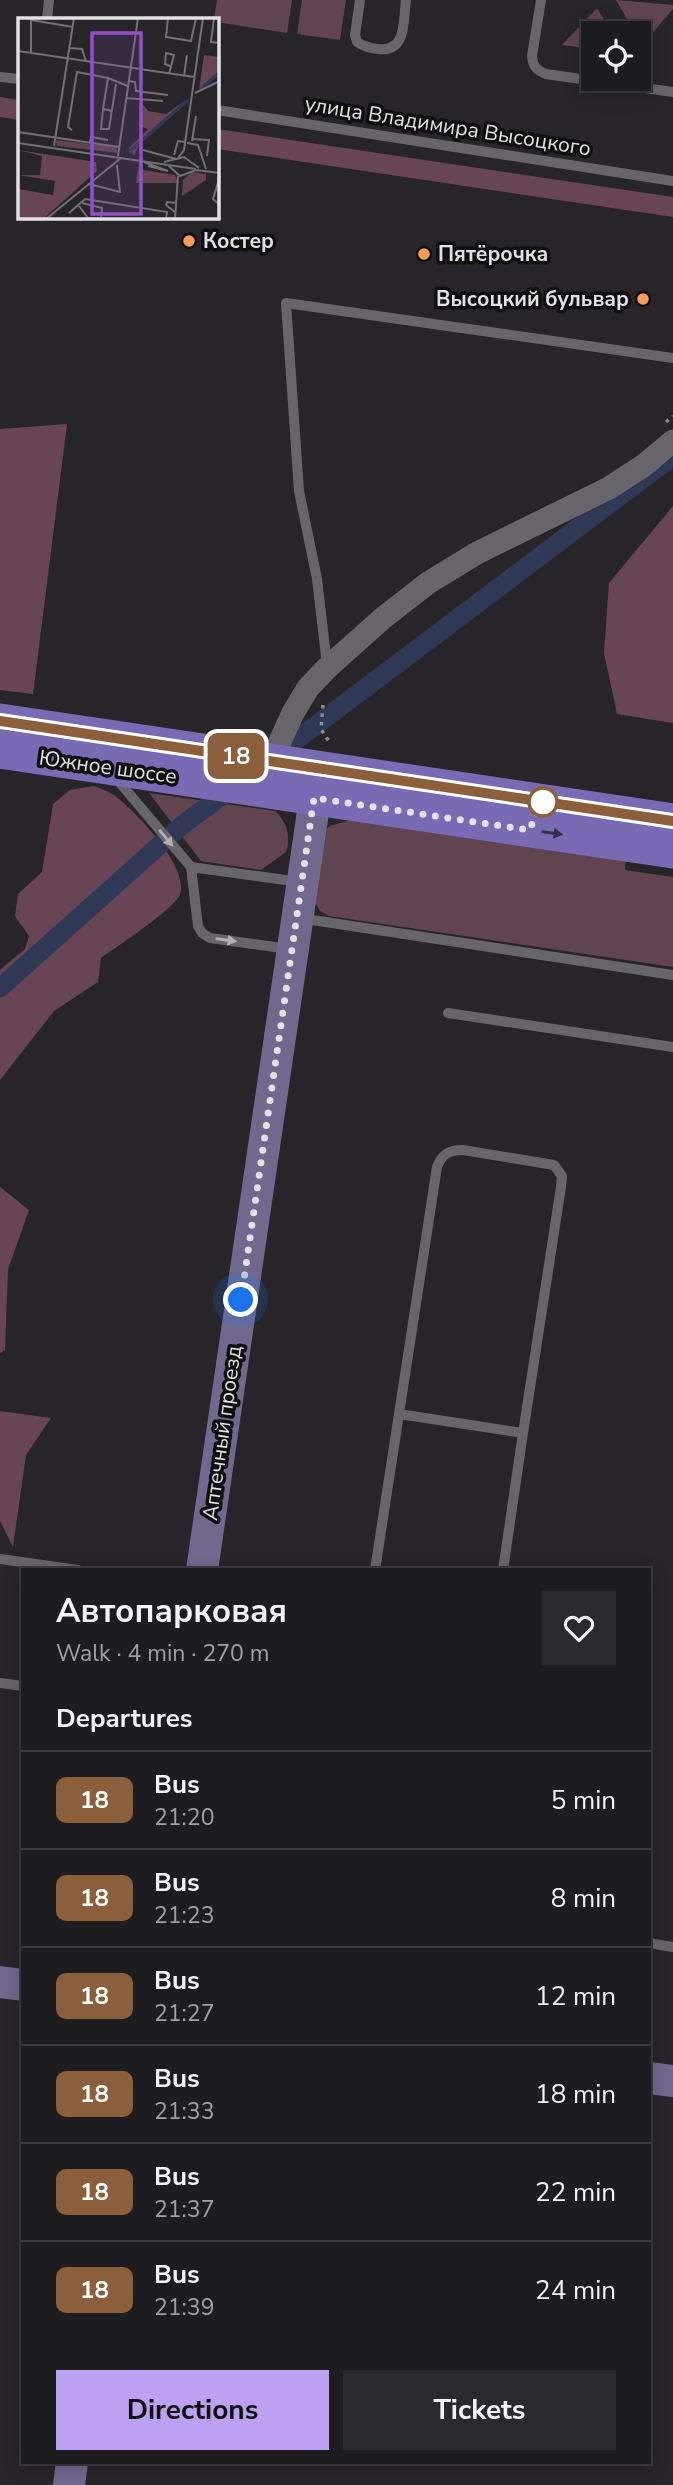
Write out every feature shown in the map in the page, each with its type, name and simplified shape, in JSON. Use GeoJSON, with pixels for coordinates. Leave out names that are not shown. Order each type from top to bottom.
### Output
{"type":"FeatureCollection","features":[{"type":"Feature","properties":{"kind":"main road","name":"Южное шоссе"},"geometry":{"type":"LineString","coordinates":[[0,721],[673,821]]}},
{"type":"Feature","properties":{"kind":"main road","name":"Южное шоссе"},"geometry":{"type":"LineString","coordinates":[[0,751],[673,851]]}},
{"type":"Feature","properties":{"kind":"street"},"geometry":{"type":"LineString","coordinates":[[271,761],[308,688],[383,618],[428,583],[477,553],[609,488],[643,466],[669,432]]}},
{"type":"Feature","properties":{"kind":"street","name":"Аптечный проезд"},"geometry":{"type":"LineString","coordinates":[[202,1568],[314,798]]}},
{"type":"Feature","properties":{"kind":"street"},"geometry":{"type":"LineString","coordinates":[[0,1982],[21,1985]]}},
{"type":"Feature","properties":{"kind":"street"},"geometry":{"type":"LineString","coordinates":[[651,2078],[673,2081]]}},
{"type":"Feature","properties":{"kind":"street"},"geometry":{"type":"LineString","coordinates":[[69,2485],[72,2464]]}},
{"type":"Feature","properties":{"kind":"lane"},"geometry":{"type":"LineString","coordinates":[[47,18],[49,0]]}},
{"type":"Feature","properties":{"kind":"lane"},"geometry":{"type":"LineString","coordinates":[[360,0],[355,35],[357,42],[364,47],[387,50],[395,48],[400,41],[406,0]]}},
{"type":"Feature","properties":{"kind":"lane"},"geometry":{"type":"LineString","coordinates":[[541,0],[532,56],[537,71],[673,92]]}},
{"type":"Feature","properties":{"kind":"lane"},"geometry":{"type":"LineString","coordinates":[[0,77],[18,79]]}},
{"type":"Feature","properties":{"kind":"lane","name":"улица Владимира Высоцкого"},"geometry":{"type":"LineString","coordinates":[[219,110],[673,181]]}},
{"type":"Feature","properties":{"kind":"lane"},"geometry":{"type":"LineString","coordinates":[[327,668],[317,579],[299,491],[286,303],[673,358]]}},
{"type":"Feature","properties":{"kind":"lane"},"geometry":{"type":"LineString","coordinates":[[107,767],[191,867],[198,926],[202,933],[210,938],[291,950]]}},
{"type":"Feature","properties":{"kind":"lane"},"geometry":{"type":"LineString","coordinates":[[191,867],[302,883]]}},
{"type":"Feature","properties":{"kind":"lane"},"geometry":{"type":"LineString","coordinates":[[296,918],[673,975]]}},
{"type":"Feature","properties":{"kind":"lane"},"geometry":{"type":"LineString","coordinates":[[448,1013],[673,1047]]}},
{"type":"Feature","properties":{"kind":"lane"},"geometry":{"type":"LineString","coordinates":[[375,1568],[437,1167],[440,1159],[453,1150],[547,1163],[554,1165],[562,1176],[503,1568]]}},
{"type":"Feature","properties":{"kind":"lane"},"geometry":{"type":"LineString","coordinates":[[399,1414],[523,1433]]}},
{"type":"Feature","properties":{"kind":"lane"},"geometry":{"type":"LineString","coordinates":[[0,1559],[64,1568]]}},
{"type":"Feature","properties":{"kind":"lane"},"geometry":{"type":"LineString","coordinates":[[0,1683],[21,1686]]}},
{"type":"Feature","properties":{"kind":"lane"},"geometry":{"type":"LineString","coordinates":[[651,1943],[673,1947]]}},
{"type":"Feature","properties":{"kind":"path"},"geometry":{"type":"LineString","coordinates":[[669,432],[673,416]]}},
{"type":"Feature","properties":{"kind":"path"},"geometry":{"type":"LineString","coordinates":[[325,700],[320,716],[321,729],[328,742],[339,750]]}},
{"type":"Feature","properties":{"kind":"shaded area"},"geometry":{"type":"Polygon","coordinates":[[[217,0],[292,0],[287,33],[219,22],[219,18],[214,18],[217,0]]]}},
{"type":"Feature","properties":{"kind":"shaded area"},"geometry":{"type":"Polygon","coordinates":[[[302,0],[346,0],[340,40],[297,34],[302,0]]]}},
{"type":"Feature","properties":{"kind":"shaded area"},"geometry":{"type":"Polygon","coordinates":[[[616,0],[673,5],[673,9],[651,35],[651,21],[628,21],[616,0]]]}},
{"type":"Feature","properties":{"kind":"shaded area"},"geometry":{"type":"Polygon","coordinates":[[[597,8],[605,21],[585,21],[597,8]]]}},
{"type":"Feature","properties":{"kind":"shaded area"},"geometry":{"type":"Polygon","coordinates":[[[581,25],[581,47],[562,45],[581,25]]]}},
{"type":"Feature","properties":{"kind":"shaded area"},"geometry":{"type":"Polygon","coordinates":[[[0,97],[18,100],[18,120],[0,117],[0,97]]]}},
{"type":"Feature","properties":{"kind":"shaded area"},"geometry":{"type":"Polygon","coordinates":[[[219,129],[673,197],[673,217],[219,149],[219,129]]]}},
{"type":"Feature","properties":{"kind":"shaded area"},"geometry":{"type":"Polygon","coordinates":[[[67,424],[33,694],[0,690],[0,429],[67,424]]]}},
{"type":"Feature","properties":{"kind":"shaded area"},"geometry":{"type":"Polygon","coordinates":[[[673,506],[673,723],[617,714],[604,653],[609,583],[673,506]]]}},
{"type":"Feature","properties":{"kind":"shaded area"},"geometry":{"type":"Polygon","coordinates":[[[94,786],[123,802],[158,840],[177,869],[181,883],[180,894],[157,918],[101,958],[98,982],[54,1011],[0,1080],[0,970],[25,949],[29,936],[15,916],[18,894],[42,872],[53,804],[70,790],[94,786]]]}},
{"type":"Feature","properties":{"kind":"shaded area"},"geometry":{"type":"Polygon","coordinates":[[[149,793],[275,811],[287,830],[286,852],[261,870],[201,861],[149,793]]]}},
{"type":"Feature","properties":{"kind":"shaded area"},"geometry":{"type":"Polygon","coordinates":[[[354,819],[626,860],[625,870],[673,877],[673,967],[329,916],[320,911],[313,899],[321,834],[330,826],[354,819]]]}},
{"type":"Feature","properties":{"kind":"shaded area"},"geometry":{"type":"Polygon","coordinates":[[[0,1187],[29,1210],[8,1269],[5,1350],[0,1353],[0,1187]]]}},
{"type":"Feature","properties":{"kind":"shaded area"},"geometry":{"type":"Polygon","coordinates":[[[0,1411],[51,1418],[26,1455],[13,1547],[0,1521],[0,1411]]]}},
{"type":"Feature","properties":{"kind":"waterway"},"geometry":{"type":"LineString","coordinates":[[271,759],[673,456]]}},
{"type":"Feature","properties":{"kind":"waterway"},"geometry":{"type":"LineString","coordinates":[[0,988],[181,826],[235,786]]}},
{"type":"Feature","properties":{"kind":"bus line","name":"18"},"geometry":{"type":"LineString","coordinates":[[0,721],[673,821]]}},
{"type":"Feature","properties":{"kind":"place","name":"Костер"},"geometry":{"type":"Point","coordinates":[189,241]}},
{"type":"Feature","properties":{"kind":"place","name":"Пятёрочка"},"geometry":{"type":"Point","coordinates":[424,254]}},
{"type":"Feature","properties":{"kind":"place","name":"Высоцкий бульвар"},"geometry":{"type":"Point","coordinates":[643,299]}},
{"type":"Feature","properties":{"kind":"route"},"geometry":{"type":"LineString","coordinates":[[241,1300],[314,798],[529,830],[543,802]]}}]}
